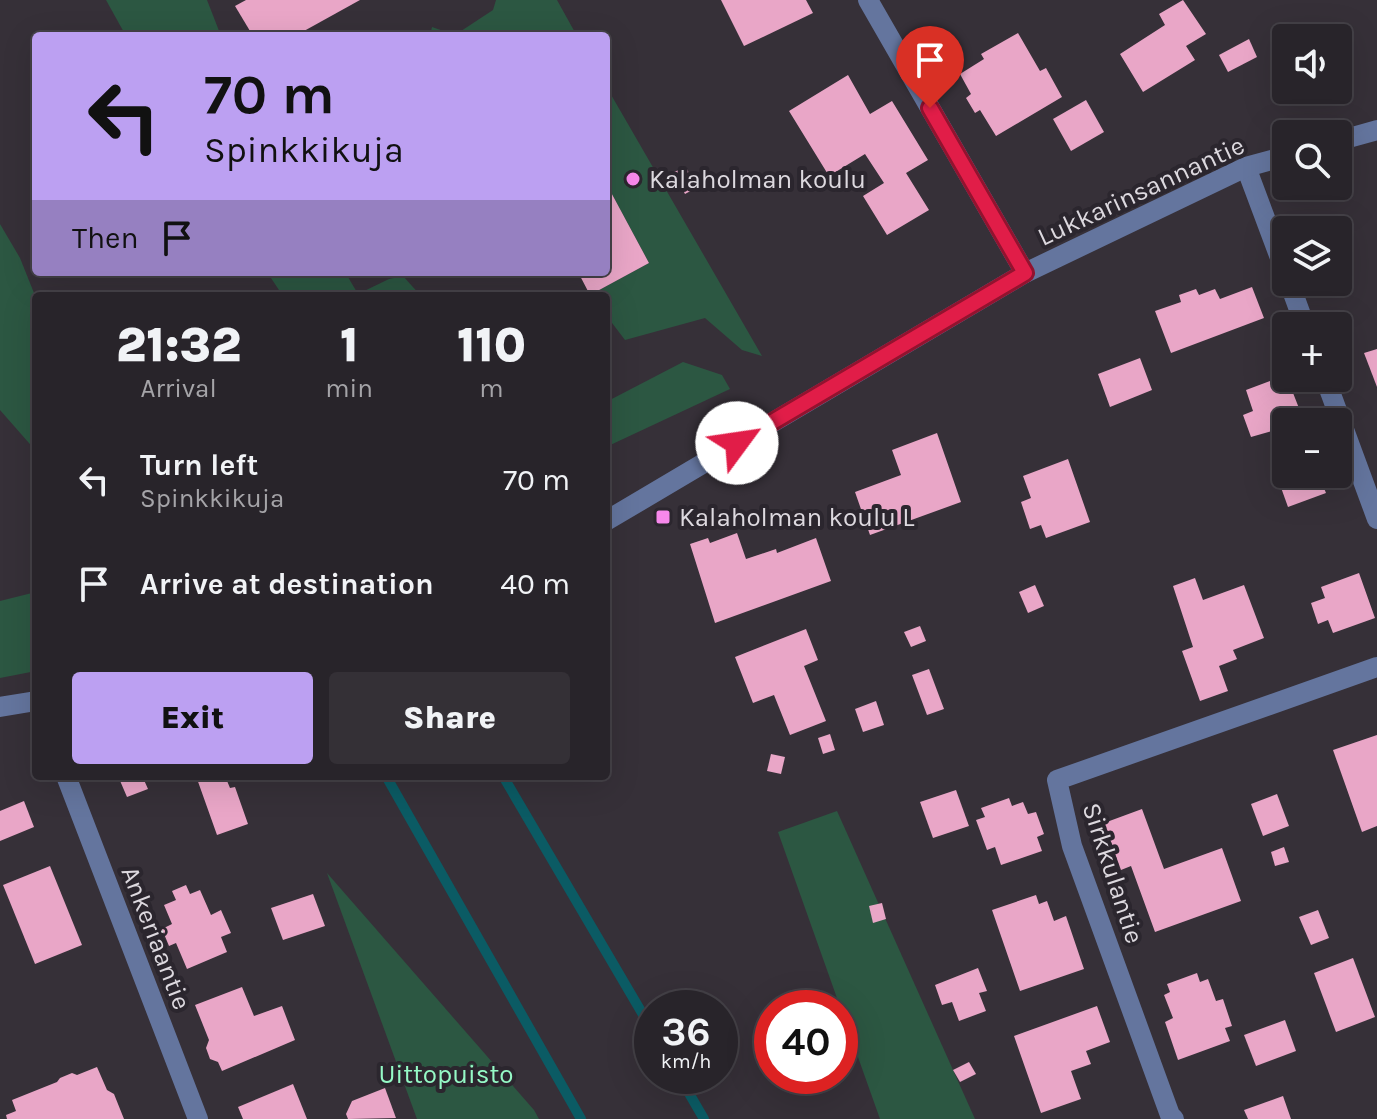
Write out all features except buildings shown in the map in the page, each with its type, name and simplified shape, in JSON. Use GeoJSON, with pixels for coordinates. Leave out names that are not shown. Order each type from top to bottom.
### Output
{"type":"FeatureCollection","features":[{"type":"Feature","properties":{"kind":"street"},"geometry":{"type":"LineString","coordinates":[[868,0],[1025,273]]}},
{"type":"Feature","properties":{"kind":"street"},"geometry":{"type":"LineString","coordinates":[[1352,137],[1377,130]]}},
{"type":"Feature","properties":{"kind":"street","name":"Lukkarinsannantie"},"geometry":{"type":"LineString","coordinates":[[610,519],[1025,273],[1246,167],[1272,160]]}},
{"type":"Feature","properties":{"kind":"street"},"geometry":{"type":"LineString","coordinates":[[1246,167],[1272,237]]}},
{"type":"Feature","properties":{"kind":"street"},"geometry":{"type":"LineString","coordinates":[[1330,392],[1377,519]]}},
{"type":"Feature","properties":{"kind":"street","name":"Sirkkulantie"},"geometry":{"type":"LineString","coordinates":[[1174,1119],[1072,846],[1057,780],[1377,667]]}},
{"type":"Feature","properties":{"kind":"street"},"geometry":{"type":"LineString","coordinates":[[0,707],[32,702]]}},
{"type":"Feature","properties":{"kind":"street","name":"Ankeriaantie"},"geometry":{"type":"LineString","coordinates":[[68,780],[198,1119]]}},
{"type":"Feature","properties":{"kind":"green space"},"geometry":{"type":"Polygon","coordinates":[[[106,0],[207,0],[219,32],[124,32],[106,0]]]}},
{"type":"Feature","properties":{"kind":"green space"},"geometry":{"type":"Polygon","coordinates":[[[496,0],[557,0],[575,32],[460,32],[493,10],[496,0]]]}},
{"type":"Feature","properties":{"kind":"green space"},"geometry":{"type":"Polygon","coordinates":[[[610,93],[762,356],[742,350],[705,318],[625,340],[610,320],[610,292],[596,292],[649,263],[610,190],[610,93]]]}},
{"type":"Feature","properties":{"kind":"green space"},"geometry":{"type":"Polygon","coordinates":[[[0,224],[20,258],[34,292],[32,446],[0,410],[0,224]]]}},
{"type":"Feature","properties":{"kind":"green space"},"geometry":{"type":"Polygon","coordinates":[[[270,276],[347,276],[357,292],[280,292],[270,276]]]}},
{"type":"Feature","properties":{"kind":"green space"},"geometry":{"type":"Polygon","coordinates":[[[403,276],[417,292],[362,292],[389,279],[403,276]]]}},
{"type":"Feature","properties":{"kind":"green space"},"geometry":{"type":"Polygon","coordinates":[[[683,362],[722,375],[730,389],[610,445],[610,400],[683,362]]]}},
{"type":"Feature","properties":{"kind":"green space"},"geometry":{"type":"Polygon","coordinates":[[[32,593],[32,672],[0,678],[0,601],[32,593]]]}},
{"type":"Feature","properties":{"kind":"green space"},"geometry":{"type":"Polygon","coordinates":[[[837,811],[975,1119],[880,1119],[858,1057],[858,990],[834,990],[778,832],[837,811]]]}},
{"type":"Feature","properties":{"kind":"green space","name":"Uittopuisto"},"geometry":{"type":"Polygon","coordinates":[[[327,873],[534,1110],[539,1119],[417,1119],[327,873]]]}},
{"type":"Feature","properties":{"kind":"waterway"},"geometry":{"type":"LineString","coordinates":[[388,780],[581,1119]]}},
{"type":"Feature","properties":{"kind":"waterway"},"geometry":{"type":"LineString","coordinates":[[505,780],[634,999]]}},
{"type":"Feature","properties":{"kind":"waterway"},"geometry":{"type":"LineString","coordinates":[[689,1094],[704,1119]]}},
{"type":"Feature","properties":{"kind":"place","name":"Kalaholman koulu"},"geometry":{"type":"Point","coordinates":[633,179]}},
{"type":"Feature","properties":{"kind":"place","name":"Kalaholman koulu L"},"geometry":{"type":"Point","coordinates":[663,517]}},
{"type":"Feature","properties":{"kind":"route"},"geometry":{"type":"LineString","coordinates":[[737,443],[1025,273],[930,108]]}}]}
